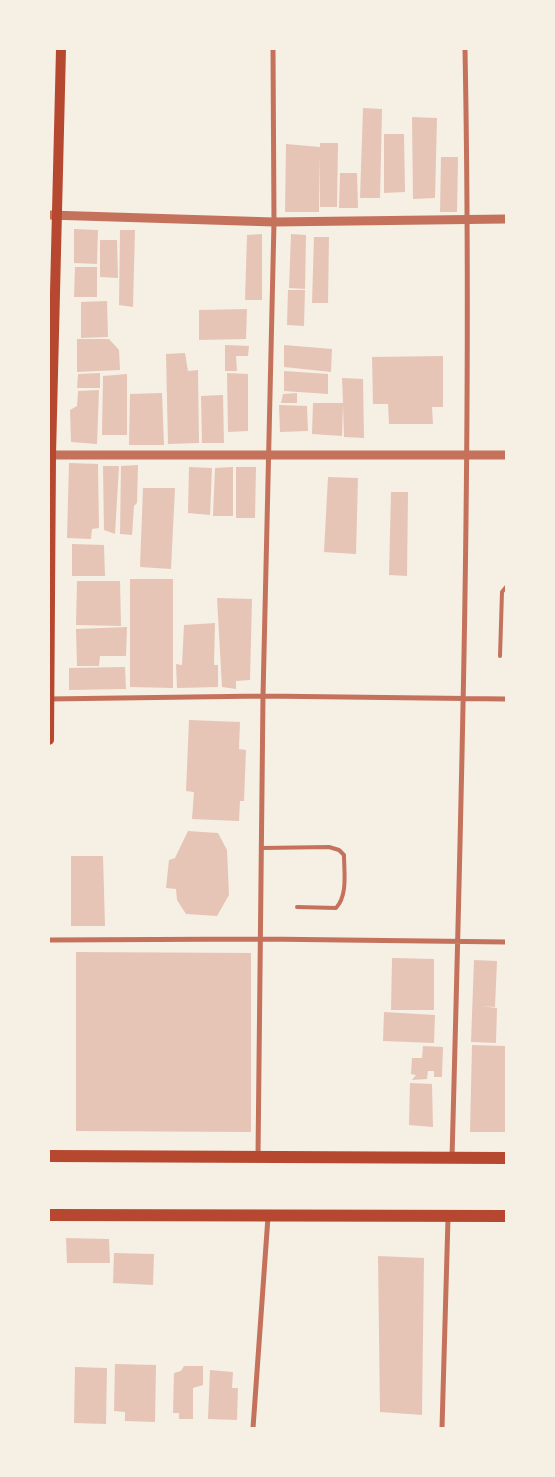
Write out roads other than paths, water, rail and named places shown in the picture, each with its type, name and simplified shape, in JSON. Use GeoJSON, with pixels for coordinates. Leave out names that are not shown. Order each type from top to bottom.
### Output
{"type":"FeatureCollection","features":[{"type":"Feature","properties":{"kind":"main road"},"geometry":{"type":"LineString","coordinates":[[49,740],[50,454],[54,216],[61,49]]}},
{"type":"Feature","properties":{"kind":"main road"},"geometry":{"type":"LineString","coordinates":[[49,1156],[506,1158]]}},
{"type":"Feature","properties":{"kind":"main road"},"geometry":{"type":"LineString","coordinates":[[49,1215],[448,1214],[506,1216]]}},
{"type":"Feature","properties":{"kind":"street"},"geometry":{"type":"LineString","coordinates":[[258,1156],[262,939],[262,696],[274,222],[272,49]]}},
{"type":"Feature","properties":{"kind":"street"},"geometry":{"type":"LineString","coordinates":[[452,1158],[468,455],[468,219],[465,49]]}},
{"type":"Feature","properties":{"kind":"street"},"geometry":{"type":"LineString","coordinates":[[54,216],[274,222],[506,219]]}},
{"type":"Feature","properties":{"kind":"street"},"geometry":{"type":"LineString","coordinates":[[50,454],[506,455]]}},
{"type":"Feature","properties":{"kind":"street"},"geometry":{"type":"LineString","coordinates":[[49,699],[262,696],[463,700],[506,699]]}},
{"type":"Feature","properties":{"kind":"street"},"geometry":{"type":"LineString","coordinates":[[49,940],[262,939],[506,942]]}},
{"type":"Feature","properties":{"kind":"street"},"geometry":{"type":"LineString","coordinates":[[442,1428],[448,1214]]}},
{"type":"Feature","properties":{"kind":"street"},"geometry":{"type":"LineString","coordinates":[[252,1428],[268,1215]]}},
{"type":"Feature","properties":{"kind":"lane"},"geometry":{"type":"LineString","coordinates":[[500,656],[502,592],[506,586]]}},
{"type":"Feature","properties":{"kind":"lane"},"geometry":{"type":"LineString","coordinates":[[262,848],[329,847],[339,850],[344,855],[344,894],[336,908],[297,906]]}}]}
